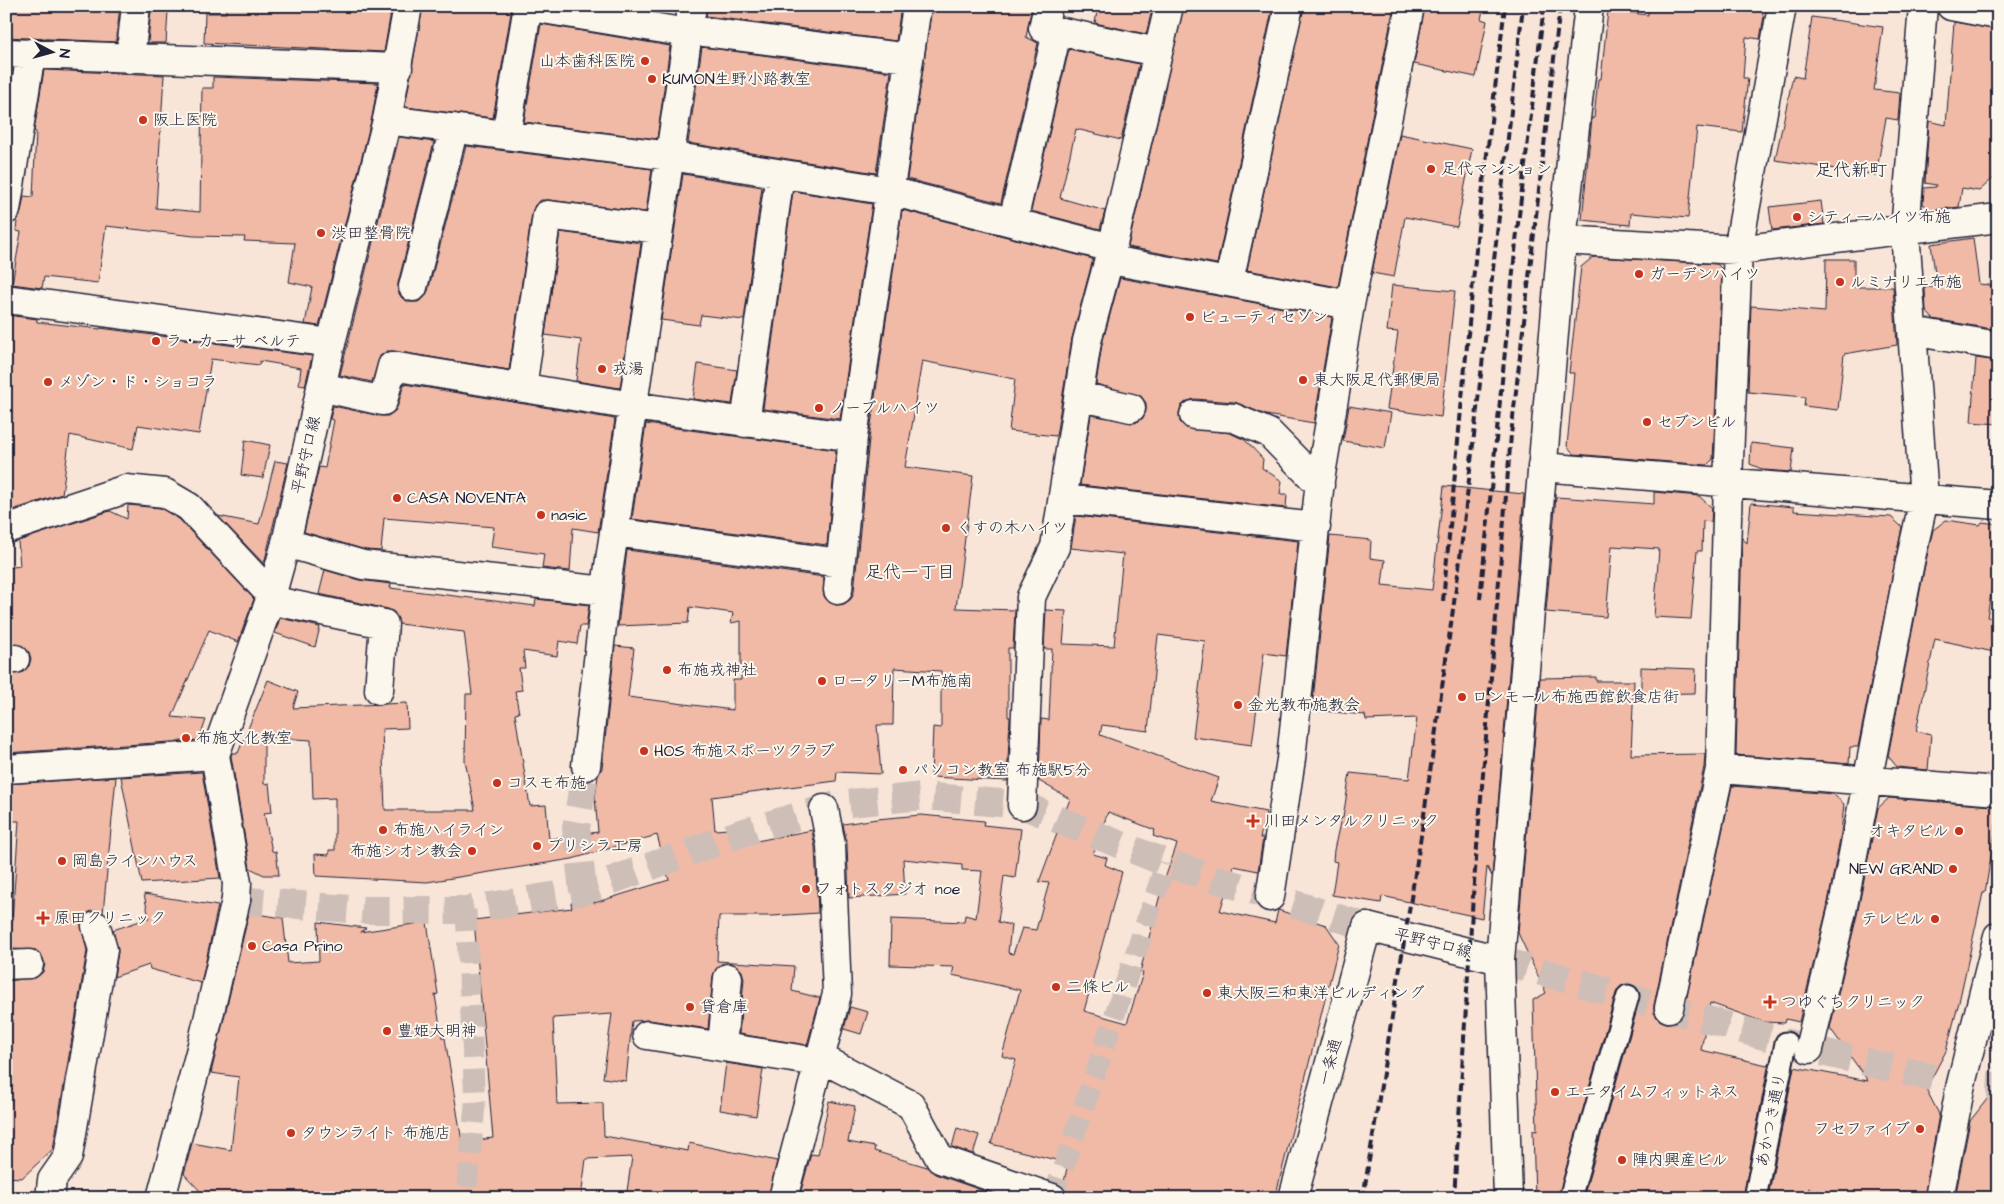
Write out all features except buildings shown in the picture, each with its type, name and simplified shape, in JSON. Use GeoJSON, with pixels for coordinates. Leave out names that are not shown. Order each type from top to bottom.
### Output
{"type":"FeatureCollection","features":[{"type":"Feature","properties":{"kind":"street"},"geometry":{"type":"LineString","coordinates":[[130,59],[136,6]]}},
{"type":"Feature","properties":{"kind":"street","name":"平野守口線"},"geometry":{"type":"LineString","coordinates":[[214,755],[270,598],[286,543],[331,343],[387,120],[408,6]]}},
{"type":"Feature","properties":{"kind":"street"},"geometry":{"type":"LineString","coordinates":[[506,135],[527,6],[690,23],[909,58]]}},
{"type":"Feature","properties":{"kind":"street"},"geometry":{"type":"LineString","coordinates":[[614,532],[839,576],[853,437],[917,6]]}},
{"type":"Feature","properties":{"kind":"street"},"geometry":{"type":"LineString","coordinates":[[1048,6],[1043,28],[1157,52]]}},
{"type":"Feature","properties":{"kind":"street"},"geometry":{"type":"LineString","coordinates":[[1022,804],[1031,596],[1055,548],[1087,342],[1112,248],[1169,6]]}},
{"type":"Feature","properties":{"kind":"street"},"geometry":{"type":"LineString","coordinates":[[1229,281],[1288,6]]}},
{"type":"Feature","properties":{"kind":"street"},"geometry":{"type":"LineString","coordinates":[[1270,897],[1291,759],[1320,484],[1350,305],[1410,6]]}},
{"type":"Feature","properties":{"kind":"street"},"geometry":{"type":"LineString","coordinates":[[1508,1198],[1500,960],[1562,240],[1588,6]]}},
{"type":"Feature","properties":{"kind":"street"},"geometry":{"type":"LineString","coordinates":[[1669,1008],[1720,769],[1728,482],[1738,250],[1782,6]]}},
{"type":"Feature","properties":{"kind":"street"},"geometry":{"type":"LineString","coordinates":[[1797,1046],[1842,911],[1924,499],[1905,231],[1923,6]]}},
{"type":"Feature","properties":{"kind":"street"},"geometry":{"type":"LineString","coordinates":[[1951,6],[1998,14]]}},
{"type":"Feature","properties":{"kind":"street"},"geometry":{"type":"LineString","coordinates":[[586,766],[614,532],[690,23]]}},
{"type":"Feature","properties":{"kind":"street"},"geometry":{"type":"LineString","coordinates":[[1013,221],[1057,32]]}},
{"type":"Feature","properties":{"kind":"street"},"geometry":{"type":"LineString","coordinates":[[6,210],[19,53],[130,59],[398,68]]}},
{"type":"Feature","properties":{"kind":"street"},"geometry":{"type":"LineString","coordinates":[[387,120],[670,156],[890,191],[1013,221],[1112,248]]}},
{"type":"Feature","properties":{"kind":"street"},"geometry":{"type":"LineString","coordinates":[[413,287],[454,128]]}},
{"type":"Feature","properties":{"kind":"street"},"geometry":{"type":"LineString","coordinates":[[745,423],[780,174]]}},
{"type":"Feature","properties":{"kind":"street"},"geometry":{"type":"LineString","coordinates":[[522,388],[546,215],[659,229]]}},
{"type":"Feature","properties":{"kind":"street"},"geometry":{"type":"LineString","coordinates":[[1562,240],[1738,250],[1905,231],[1998,218]]}},
{"type":"Feature","properties":{"kind":"street"},"geometry":{"type":"LineString","coordinates":[[1112,248],[1111,260],[1350,305]]}},
{"type":"Feature","properties":{"kind":"street"},"geometry":{"type":"LineString","coordinates":[[6,299],[331,343]]}},
{"type":"Feature","properties":{"kind":"street"},"geometry":{"type":"LineString","coordinates":[[1912,332],[1998,346]]}},
{"type":"Feature","properties":{"kind":"street"},"geometry":{"type":"LineString","coordinates":[[321,387],[382,402],[392,366],[633,406],[853,437]]}},
{"type":"Feature","properties":{"kind":"street"},"geometry":{"type":"LineString","coordinates":[[1079,396],[1131,408]]}},
{"type":"Feature","properties":{"kind":"street"},"geometry":{"type":"LineString","coordinates":[[1194,415],[1234,418],[1269,433],[1320,484]]}},
{"type":"Feature","properties":{"kind":"street"},"geometry":{"type":"LineString","coordinates":[[1542,466],[1998,505]]}},
{"type":"Feature","properties":{"kind":"street"},"geometry":{"type":"LineString","coordinates":[[6,529],[126,489],[165,494],[189,507],[270,598],[384,624],[379,690]]}},
{"type":"Feature","properties":{"kind":"street"},"geometry":{"type":"LineString","coordinates":[[1064,499],[1316,527]]}},
{"type":"Feature","properties":{"kind":"street"},"geometry":{"type":"LineString","coordinates":[[286,543],[363,565],[606,591]]}},
{"type":"Feature","properties":{"kind":"street"},"geometry":{"type":"LineString","coordinates":[[6,769],[120,763],[214,755],[237,883],[236,900],[203,1041],[162,1198]]}},
{"type":"Feature","properties":{"kind":"street"},"geometry":{"type":"LineString","coordinates":[[1720,769],[1998,791]]}},
{"type":"Feature","properties":{"kind":"street"},"geometry":{"type":"LineString","coordinates":[[783,1198],[837,994],[831,845],[824,809]]}},
{"type":"Feature","properties":{"kind":"street"},"geometry":{"type":"LineString","coordinates":[[50,1198],[52,1180],[68,1157],[103,950],[96,926]]}},
{"type":"Feature","properties":{"kind":"street","name":"平野守口線"},"geometry":{"type":"LineString","coordinates":[[1367,927],[1500,960]]}},
{"type":"Feature","properties":{"kind":"street","name":"一条通"},"geometry":{"type":"LineString","coordinates":[[1293,1198],[1367,927]]}},
{"type":"Feature","properties":{"kind":"street"},"geometry":{"type":"LineString","coordinates":[[1939,1198],[1961,1084],[1998,936]]}},
{"type":"Feature","properties":{"kind":"street"},"geometry":{"type":"LineString","coordinates":[[722,1047],[728,978]]}},
{"type":"Feature","properties":{"kind":"street"},"geometry":{"type":"LineString","coordinates":[[1570,1198],[1628,996]]}},
{"type":"Feature","properties":{"kind":"street"},"geometry":{"type":"LineString","coordinates":[[647,1035],[819,1060],[910,1104],[940,1159],[1052,1198]]}},
{"type":"Feature","properties":{"kind":"street","name":"あかつき通り"},"geometry":{"type":"LineString","coordinates":[[1755,1198],[1797,1046]]}},
{"type":"Feature","properties":{"kind":"tunnel"},"geometry":{"type":"LineString","coordinates":[[583,891],[576,828],[586,766]]}},
{"type":"Feature","properties":{"kind":"tunnel"},"geometry":{"type":"LineString","coordinates":[[236,900],[363,910],[466,910],[583,891],[741,833],[840,804],[924,796],[1022,805],[1166,863],[1367,927]]}},
{"type":"Feature","properties":{"kind":"tunnel"},"geometry":{"type":"LineString","coordinates":[[1053,1198],[1166,863]]}},
{"type":"Feature","properties":{"kind":"tunnel"},"geometry":{"type":"LineString","coordinates":[[466,910],[475,1105],[466,1198]]}},
{"type":"Feature","properties":{"kind":"tunnel"},"geometry":{"type":"LineString","coordinates":[[1500,960],[1809,1049],[1961,1084],[1998,1086]]}},
{"type":"Feature","properties":{"kind":"railway"},"geometry":{"type":"LineString","coordinates":[[1443,601],[1478,228],[1505,6]]}},
{"type":"Feature","properties":{"kind":"railway"},"geometry":{"type":"LineString","coordinates":[[1363,1198],[1421,836],[1459,567],[1523,6]]}},
{"type":"Feature","properties":{"kind":"railway"},"geometry":{"type":"LineString","coordinates":[[1480,599],[1517,232],[1544,6]]}},
{"type":"Feature","properties":{"kind":"railway"},"geometry":{"type":"LineString","coordinates":[[1454,1198],[1473,895],[1511,435],[1560,6]]}},
{"type":"Feature","properties":{"kind":"place","name":"山本歯科医院"},"geometry":{"type":"Point","coordinates":[645,61]}},
{"type":"Feature","properties":{"kind":"place","name":"KUMON生野小路教室"},"geometry":{"type":"Point","coordinates":[652,79]}},
{"type":"Feature","properties":{"kind":"place","name":"阪上医院"},"geometry":{"type":"Point","coordinates":[143,120]}},
{"type":"Feature","properties":{"kind":"place","name":"足代マンション"},"geometry":{"type":"Point","coordinates":[1431,169]}},
{"type":"Feature","properties":{"kind":"place","name":"シティーハイツ布施"},"geometry":{"type":"Point","coordinates":[1797,217]}},
{"type":"Feature","properties":{"kind":"place","name":"渋田整骨院"},"geometry":{"type":"Point","coordinates":[321,233]}},
{"type":"Feature","properties":{"kind":"place","name":"ガーデンハイツ"},"geometry":{"type":"Point","coordinates":[1639,274]}},
{"type":"Feature","properties":{"kind":"place","name":"ルミナリエ布施"},"geometry":{"type":"Point","coordinates":[1840,282]}},
{"type":"Feature","properties":{"kind":"place","name":"ビューティセゾン"},"geometry":{"type":"Point","coordinates":[1190,317]}},
{"type":"Feature","properties":{"kind":"place","name":"ラ・カーサ ベルテ"},"geometry":{"type":"Point","coordinates":[156,341]}},
{"type":"Feature","properties":{"kind":"place","name":"戎湯"},"geometry":{"type":"Point","coordinates":[602,369]}},
{"type":"Feature","properties":{"kind":"place","name":"東大阪足代郵便局"},"geometry":{"type":"Point","coordinates":[1303,380]}},
{"type":"Feature","properties":{"kind":"place","name":"メゾン・ド・ショコラ"},"geometry":{"type":"Point","coordinates":[48,382]}},
{"type":"Feature","properties":{"kind":"place","name":"ノーブルハイツ"},"geometry":{"type":"Point","coordinates":[819,408]}},
{"type":"Feature","properties":{"kind":"place","name":"セブンビル"},"geometry":{"type":"Point","coordinates":[1647,422]}},
{"type":"Feature","properties":{"kind":"place","name":"CASA NOVENTA"},"geometry":{"type":"Point","coordinates":[397,498]}},
{"type":"Feature","properties":{"kind":"place","name":"nasic"},"geometry":{"type":"Point","coordinates":[541,515]}},
{"type":"Feature","properties":{"kind":"place","name":"くすの木ハイツ"},"geometry":{"type":"Point","coordinates":[946,528]}},
{"type":"Feature","properties":{"kind":"place","name":"布施戎神社"},"geometry":{"type":"Point","coordinates":[667,670]}},
{"type":"Feature","properties":{"kind":"place","name":"ロータリーM布施南"},"geometry":{"type":"Point","coordinates":[822,681]}},
{"type":"Feature","properties":{"kind":"place","name":"ロンモール布施西館飲食店街"},"geometry":{"type":"Point","coordinates":[1462,697]}},
{"type":"Feature","properties":{"kind":"place","name":"金光教布施教会"},"geometry":{"type":"Point","coordinates":[1238,705]}},
{"type":"Feature","properties":{"kind":"place","name":"布施文化教室"},"geometry":{"type":"Point","coordinates":[186,738]}},
{"type":"Feature","properties":{"kind":"place","name":"HOS 布施スポーツクラブ"},"geometry":{"type":"Point","coordinates":[644,751]}},
{"type":"Feature","properties":{"kind":"place","name":"パソコン教室 布施駅5分"},"geometry":{"type":"Point","coordinates":[903,770]}},
{"type":"Feature","properties":{"kind":"place","name":"コスモ布施"},"geometry":{"type":"Point","coordinates":[497,783]}},
{"type":"Feature","properties":{"kind":"place","name":"川田メンタルクリニック"},"geometry":{"type":"Point","coordinates":[1253,821]}},
{"type":"Feature","properties":{"kind":"place","name":"布施ハイライン"},"geometry":{"type":"Point","coordinates":[383,830]}},
{"type":"Feature","properties":{"kind":"place","name":"オキタビル"},"geometry":{"type":"Point","coordinates":[1959,831]}},
{"type":"Feature","properties":{"kind":"place","name":"プリシラ工房"},"geometry":{"type":"Point","coordinates":[537,846]}},
{"type":"Feature","properties":{"kind":"place","name":"布施シオン教会"},"geometry":{"type":"Point","coordinates":[472,851]}},
{"type":"Feature","properties":{"kind":"place","name":"岡島ラインハウス"},"geometry":{"type":"Point","coordinates":[62,861]}},
{"type":"Feature","properties":{"kind":"place","name":"NEW GRAND"},"geometry":{"type":"Point","coordinates":[1953,869]}},
{"type":"Feature","properties":{"kind":"place","name":"フォトスタジオ noe"},"geometry":{"type":"Point","coordinates":[806,889]}},
{"type":"Feature","properties":{"kind":"place","name":"原田クリニック"},"geometry":{"type":"Point","coordinates":[43,918]}},
{"type":"Feature","properties":{"kind":"place","name":"テレビル"},"geometry":{"type":"Point","coordinates":[1935,919]}},
{"type":"Feature","properties":{"kind":"place","name":"Casa Prino"},"geometry":{"type":"Point","coordinates":[252,946]}},
{"type":"Feature","properties":{"kind":"place","name":"二條ビル"},"geometry":{"type":"Point","coordinates":[1056,987]}},
{"type":"Feature","properties":{"kind":"place","name":"東大阪三和東洋ビルディング"},"geometry":{"type":"Point","coordinates":[1207,993]}},
{"type":"Feature","properties":{"kind":"place","name":"つゆぐちクリニック"},"geometry":{"type":"Point","coordinates":[1770,1002]}},
{"type":"Feature","properties":{"kind":"place","name":"貸倉庫"},"geometry":{"type":"Point","coordinates":[690,1007]}},
{"type":"Feature","properties":{"kind":"place","name":"豊姫大明神"},"geometry":{"type":"Point","coordinates":[387,1031]}},
{"type":"Feature","properties":{"kind":"place","name":"エニタイムフィットネス"},"geometry":{"type":"Point","coordinates":[1555,1092]}},
{"type":"Feature","properties":{"kind":"place","name":"フセファイブ"},"geometry":{"type":"Point","coordinates":[1920,1129]}},
{"type":"Feature","properties":{"kind":"place","name":"タウンライト 布施店"},"geometry":{"type":"Point","coordinates":[291,1133]}},
{"type":"Feature","properties":{"kind":"place","name":"陣内興産ビル"},"geometry":{"type":"Point","coordinates":[1622,1160]}},
{"type":"Feature","properties":{"kind":"district","name":"足代新町"},"geometry":{"type":"Point","coordinates":[1851,170]}},
{"type":"Feature","properties":{"kind":"district","name":"足代一丁目"},"geometry":{"type":"Point","coordinates":[910,572]}}]}
